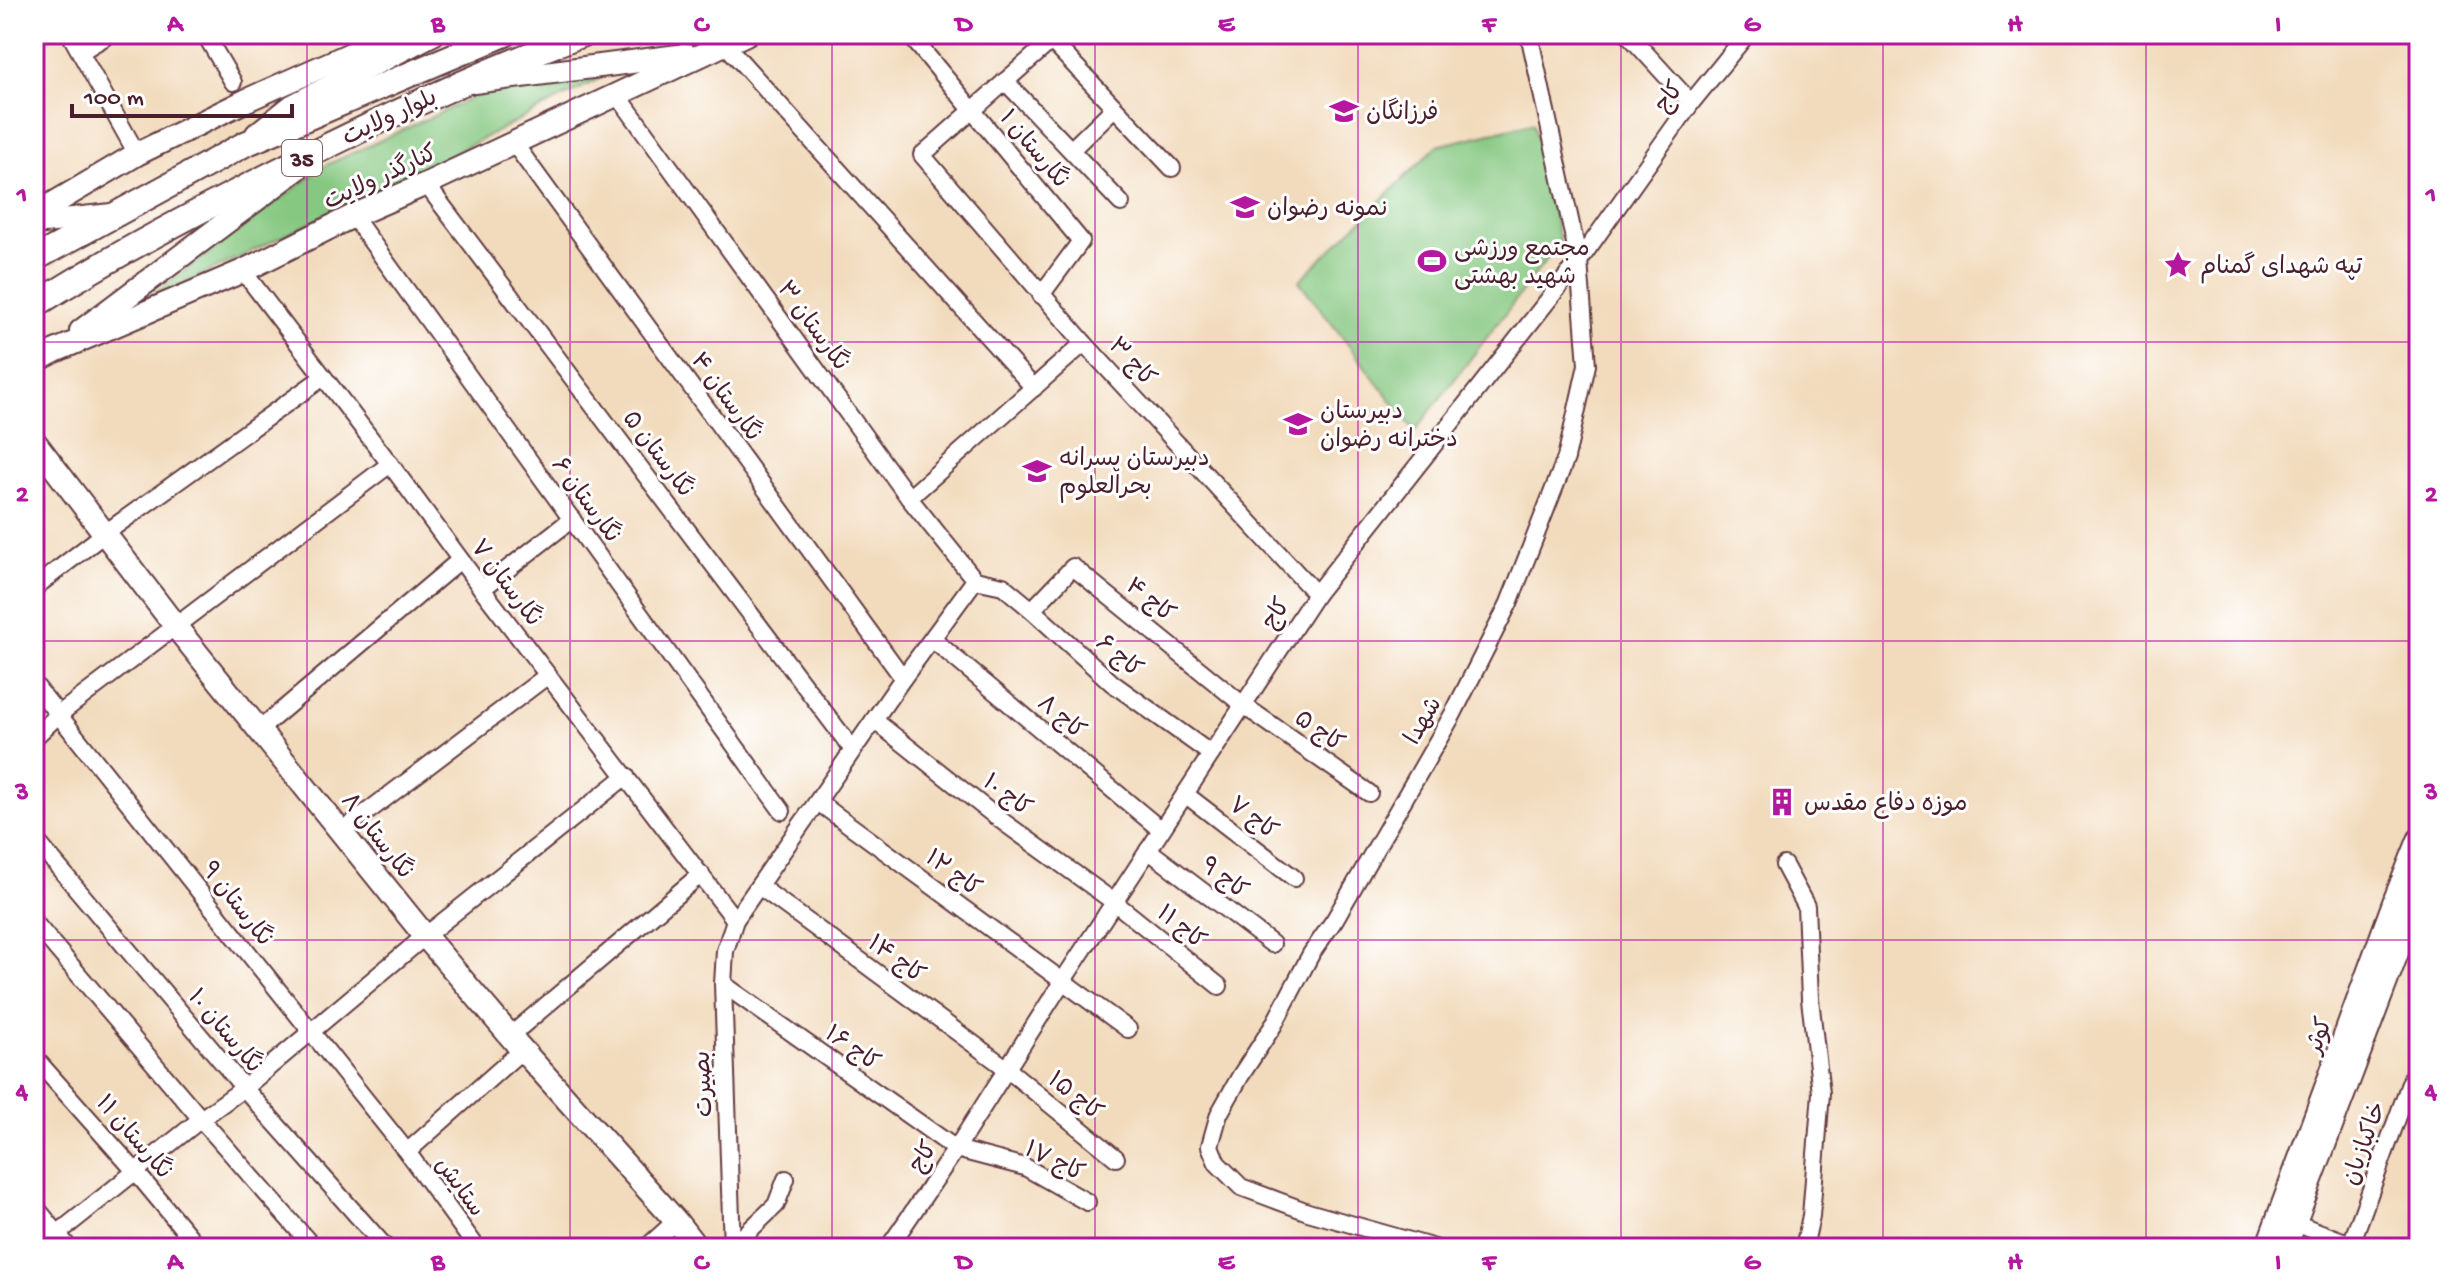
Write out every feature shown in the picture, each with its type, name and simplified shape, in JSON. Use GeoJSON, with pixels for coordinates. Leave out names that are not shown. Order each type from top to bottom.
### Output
{"type":"FeatureCollection","features":[{"type":"Feature","properties":{"kind":"main road"},"geometry":{"type":"LineString","coordinates":[[34,215],[137,154],[247,100],[395,34]]}},
{"type":"Feature","properties":{"kind":"main road"},"geometry":{"type":"LineString","coordinates":[[245,144],[292,106],[433,34]]}},
{"type":"Feature","properties":{"kind":"main road","name":"بلوار ولایت"},"geometry":{"type":"LineString","coordinates":[[36,259],[245,144],[505,34]]}},
{"type":"Feature","properties":{"kind":"main road","name":"بلوار ولایت"},"geometry":{"type":"LineString","coordinates":[[34,306],[193,214],[332,143],[461,83],[583,34]]}},
{"type":"Feature","properties":{"kind":"main road","name":"کنارگذر ولایت"},"geometry":{"type":"LineString","coordinates":[[34,362],[243,271],[353,216],[746,34]]}},
{"type":"Feature","properties":{"kind":"main road"},"geometry":{"type":"LineString","coordinates":[[461,83],[704,53]]}},
{"type":"Feature","properties":{"kind":"main road"},"geometry":{"type":"LineString","coordinates":[[55,351],[332,143]]}},
{"type":"Feature","properties":{"kind":"main road"},"geometry":{"type":"LineString","coordinates":[[34,223],[113,215]]}},
{"type":"Feature","properties":{"kind":"main road"},"geometry":{"type":"LineString","coordinates":[[34,296],[70,283]]}},
{"type":"Feature","properties":{"kind":"main road","name":"نگارستان ۸"},"geometry":{"type":"LineString","coordinates":[[34,441],[176,627],[425,936],[697,1248]]}},
{"type":"Feature","properties":{"kind":"main road","name":"کوثر"},"geometry":{"type":"LineString","coordinates":[[2267,1248],[2287,1220],[2412,901],[2419,840]]}},
{"type":"Feature","properties":{"kind":"main road","name":"کوثر"},"geometry":{"type":"LineString","coordinates":[[2285,1248],[2287,1220]]}},
{"type":"Feature","properties":{"kind":"street"},"geometry":{"type":"LineString","coordinates":[[70,34],[137,154]]}},
{"type":"Feature","properties":{"kind":"street"},"geometry":{"type":"LineString","coordinates":[[80,52],[110,34]]}},
{"type":"Feature","properties":{"kind":"street"},"geometry":{"type":"LineString","coordinates":[[205,34],[233,82]]}},
{"type":"Feature","properties":{"kind":"street","name":"نگارستان ۱"},"geometry":{"type":"LineString","coordinates":[[909,34],[1081,241],[1041,295]]}},
{"type":"Feature","properties":{"kind":"street","name":"شهدا"},"geometry":{"type":"LineString","coordinates":[[1435,1248],[1308,1212],[1241,1187],[1217,1163],[1210,1146],[1219,1114],[1453,714],[1509,603],[1566,458],[1587,365],[1579,261],[1529,34]]}},
{"type":"Feature","properties":{"kind":"street"},"geometry":{"type":"LineString","coordinates":[[1628,34],[1691,103]]}},
{"type":"Feature","properties":{"kind":"street","name":"کاج"},"geometry":{"type":"LineString","coordinates":[[885,1248],[891,1244],[956,1149],[1316,594],[1579,261],[1691,103],[1747,34]]}},
{"type":"Feature","properties":{"kind":"street"},"geometry":{"type":"LineString","coordinates":[[972,110],[1048,38],[1172,168]]}},
{"type":"Feature","properties":{"kind":"street"},"geometry":{"type":"LineString","coordinates":[[725,44],[1034,388]]}},
{"type":"Feature","properties":{"kind":"street"},"geometry":{"type":"LineString","coordinates":[[1005,81],[1121,203]]}},
{"type":"Feature","properties":{"kind":"street","name":"نگارستان ۳"},"geometry":{"type":"LineString","coordinates":[[617,94],[909,498],[975,580]]}},
{"type":"Feature","properties":{"kind":"street"},"geometry":{"type":"LineString","coordinates":[[1071,150],[1114,108]]}},
{"type":"Feature","properties":{"kind":"street","name":"کاج ۳"},"geometry":{"type":"LineString","coordinates":[[972,110],[922,155],[1084,343],[1316,594]]}},
{"type":"Feature","properties":{"kind":"street","name":"نگارستان ۴"},"geometry":{"type":"LineString","coordinates":[[513,142],[903,678]]}},
{"type":"Feature","properties":{"kind":"street","name":"نگارستان ۵"},"geometry":{"type":"LineString","coordinates":[[426,184],[853,750]]}},
{"type":"Feature","properties":{"kind":"street","name":"نگارستان ۶"},"geometry":{"type":"LineString","coordinates":[[353,216],[782,811]]}},
{"type":"Feature","properties":{"kind":"street","name":"نگارستان ۷"},"geometry":{"type":"LineString","coordinates":[[243,271],[735,920]]}},
{"type":"Feature","properties":{"kind":"street"},"geometry":{"type":"LineString","coordinates":[[909,498],[1084,343]]}},
{"type":"Feature","properties":{"kind":"street"},"geometry":{"type":"LineString","coordinates":[[34,588],[322,378]]}},
{"type":"Feature","properties":{"kind":"street"},"geometry":{"type":"LineString","coordinates":[[34,738],[58,715],[390,464]]}},
{"type":"Feature","properties":{"kind":"street"},"geometry":{"type":"LineString","coordinates":[[482,589],[572,519]]}},
{"type":"Feature","properties":{"kind":"street"},"geometry":{"type":"LineString","coordinates":[[260,729],[460,560]]}},
{"type":"Feature","properties":{"kind":"street","name":"کاج ۴"},"geometry":{"type":"LineString","coordinates":[[1032,610],[1073,567],[1243,705]]}},
{"type":"Feature","properties":{"kind":"street"},"geometry":{"type":"LineString","coordinates":[[735,920],[975,580]]}},
{"type":"Feature","properties":{"kind":"street","name":"کاج ۶"},"geometry":{"type":"LineString","coordinates":[[975,580],[1003,586],[1112,683],[1211,754]]}},
{"type":"Feature","properties":{"kind":"street","name":"کاج ۸"},"geometry":{"type":"LineString","coordinates":[[932,639],[1161,830]]}},
{"type":"Feature","properties":{"kind":"street"},"geometry":{"type":"LineString","coordinates":[[342,831],[548,675]]}},
{"type":"Feature","properties":{"kind":"street","name":"نگارستان ۹"},"geometry":{"type":"LineString","coordinates":[[34,684],[407,1152]]}},
{"type":"Feature","properties":{"kind":"street","name":"کاج ۵"},"geometry":{"type":"LineString","coordinates":[[1243,705],[1369,793]]}},
{"type":"Feature","properties":{"kind":"street","name":"کاج ۱۰"},"geometry":{"type":"LineString","coordinates":[[874,720],[995,816],[1114,902]]}},
{"type":"Feature","properties":{"kind":"street"},"geometry":{"type":"LineString","coordinates":[[34,1247],[57,1234],[244,1088],[425,936],[626,776]]}},
{"type":"Feature","properties":{"kind":"street","name":"کاج ۷"},"geometry":{"type":"LineString","coordinates":[[1185,794],[1294,878]]}},
{"type":"Feature","properties":{"kind":"street","name":"کاج ۱۲"},"geometry":{"type":"LineString","coordinates":[[818,802],[1128,1029]]}},
{"type":"Feature","properties":{"kind":"street","name":"نگارستان ۱۰"},"geometry":{"type":"LineString","coordinates":[[34,838],[244,1088],[386,1248]]}},
{"type":"Feature","properties":{"kind":"street","name":"کاج ۹"},"geometry":{"type":"LineString","coordinates":[[1148,850],[1272,944]]}},
{"type":"Feature","properties":{"kind":"street"},"geometry":{"type":"LineString","coordinates":[[1784,865],[1806,906],[1810,999],[1821,1093],[1811,1216],[1804,1248]]}},
{"type":"Feature","properties":{"kind":"street"},"geometry":{"type":"LineString","coordinates":[[407,1152],[516,1043],[701,874]]}},
{"type":"Feature","properties":{"kind":"street","name":"کاج ۱۴"},"geometry":{"type":"LineString","coordinates":[[759,886],[1006,1068]]}},
{"type":"Feature","properties":{"kind":"street","name":"کاج ۱۱"},"geometry":{"type":"LineString","coordinates":[[1114,902],[1219,986]]}},
{"type":"Feature","properties":{"kind":"street","name":"بصیرت"},"geometry":{"type":"LineString","coordinates":[[732,1248],[723,984],[725,951],[735,920]]}},
{"type":"Feature","properties":{"kind":"street"},"geometry":{"type":"LineString","coordinates":[[34,922],[314,1248]]}},
{"type":"Feature","properties":{"kind":"street","name":"کاج ۱۶"},"geometry":{"type":"LineString","coordinates":[[723,984],[956,1149]]}},
{"type":"Feature","properties":{"kind":"street","name":"نگارستان ۱۱"},"geometry":{"type":"LineString","coordinates":[[34,1057],[199,1248]]}},
{"type":"Feature","properties":{"kind":"street","name":"خاکبازیان"},"geometry":{"type":"LineString","coordinates":[[2356,1246],[2414,1086],[2419,1059]]}},
{"type":"Feature","properties":{"kind":"street","name":"کاج ۱۵"},"geometry":{"type":"LineString","coordinates":[[1006,1068],[1116,1158]]}},
{"type":"Feature","properties":{"kind":"street","name":"کاج ۱۷"},"geometry":{"type":"LineString","coordinates":[[956,1149],[1025,1167],[1087,1202]]}},
{"type":"Feature","properties":{"kind":"street","name":"ستایش"},"geometry":{"type":"LineString","coordinates":[[407,1152],[477,1248]]}},
{"type":"Feature","properties":{"kind":"street"},"geometry":{"type":"LineString","coordinates":[[732,1248],[776,1205],[786,1179]]}},
{"type":"Feature","properties":{"kind":"street"},"geometry":{"type":"LineString","coordinates":[[34,1205],[69,1248]]}},
{"type":"Feature","properties":{"kind":"street"},"geometry":{"type":"LineString","coordinates":[[2287,1220],[2356,1246]]}},
{"type":"Feature","properties":{"kind":"street"},"geometry":{"type":"LineString","coordinates":[[646,1248],[676,1221]]}},
{"type":"Feature","properties":{"kind":"green space"},"geometry":{"type":"Polygon","coordinates":[[[624,66],[437,162],[138,306],[326,165],[490,90],[624,66]]]}},
{"type":"Feature","properties":{"kind":"green space","name":"مجتمع ورزشی شهید بهشتی"},"geometry":{"type":"Polygon","coordinates":[[[1533,123],[1560,242],[1415,431],[1299,281],[1437,146],[1533,123]]]}},
{"type":"Feature","properties":{"kind":"place","name":"فرزانگان"},"geometry":{"type":"Point","coordinates":[1344,111]}},
{"type":"Feature","properties":{"kind":"place","name":"نمونه رضوان"},"geometry":{"type":"Point","coordinates":[1245,207]}},
{"type":"Feature","properties":{"kind":"place","name":"مجتمع ورزشی شهید بهشتی"},"geometry":{"type":"Point","coordinates":[1432,261]}},
{"type":"Feature","properties":{"kind":"place","name":"تپه شهدای گمنام"},"geometry":{"type":"Point","coordinates":[2178,265]}},
{"type":"Feature","properties":{"kind":"place","name":"دبیرستان دخترانه رضوان"},"geometry":{"type":"Point","coordinates":[1298,424]}},
{"type":"Feature","properties":{"kind":"place","name":"دبیرستان پسرانه بحرالعلوم"},"geometry":{"type":"Point","coordinates":[1037,471]}},
{"type":"Feature","properties":{"kind":"place","name":"موزه دفاع مقدس"},"geometry":{"type":"Point","coordinates":[1782,802]}}]}
